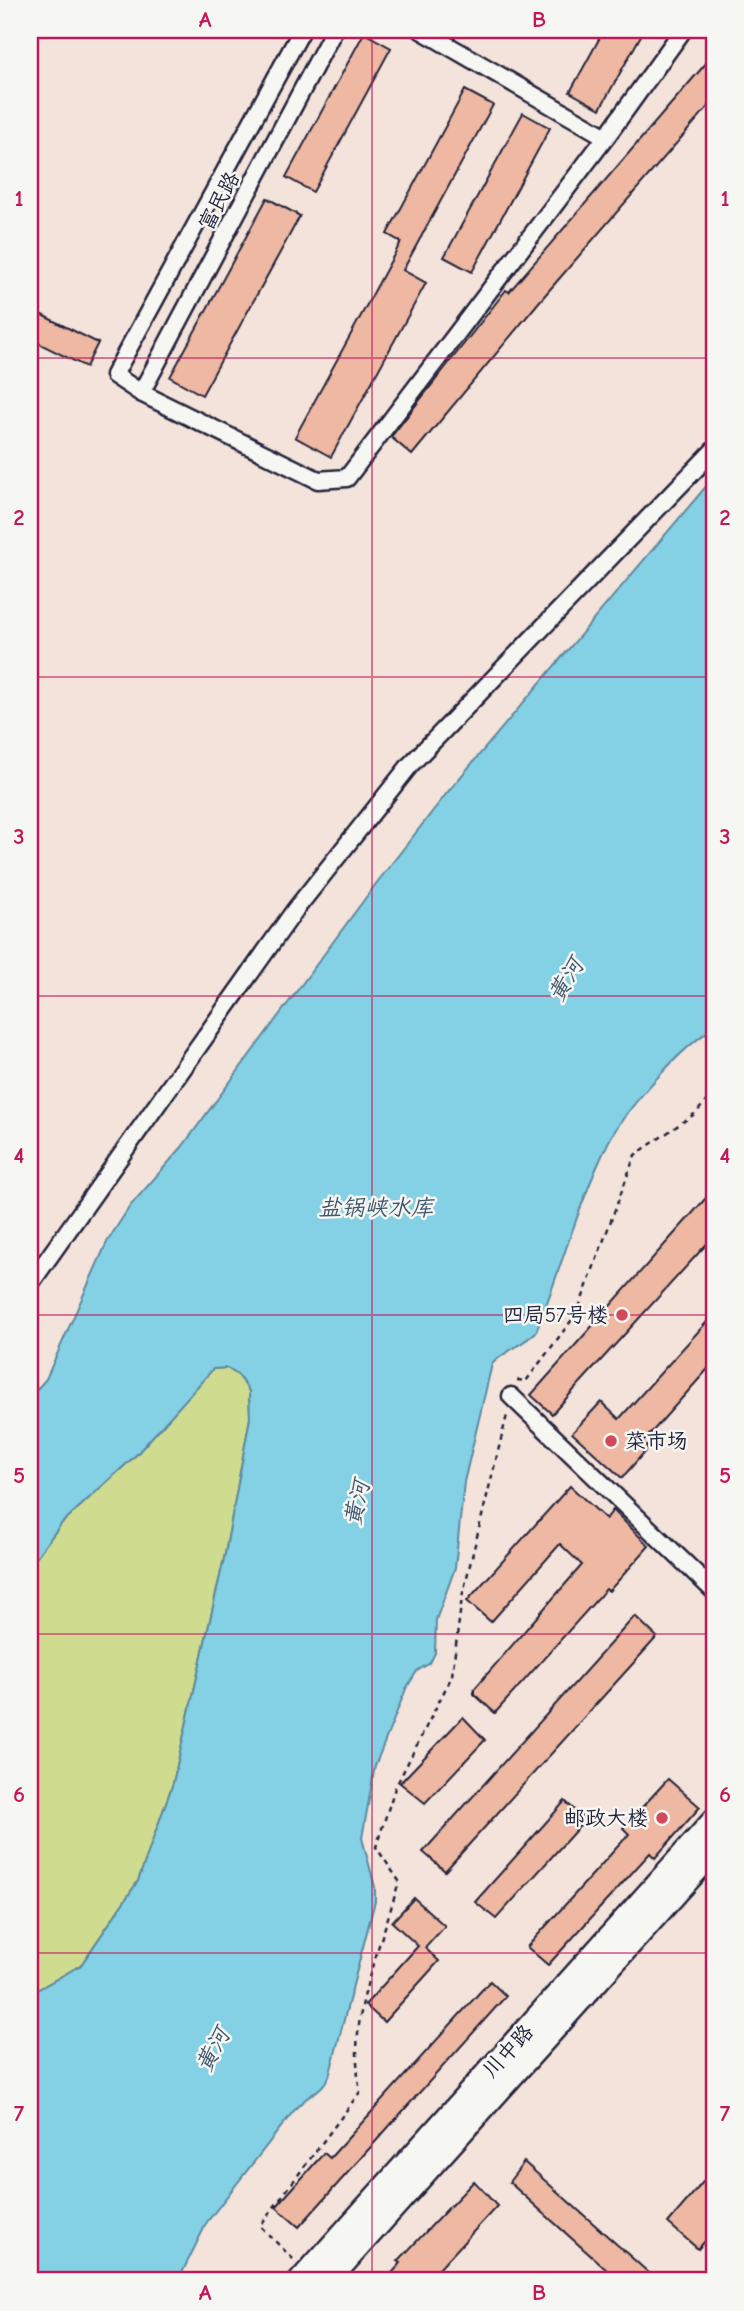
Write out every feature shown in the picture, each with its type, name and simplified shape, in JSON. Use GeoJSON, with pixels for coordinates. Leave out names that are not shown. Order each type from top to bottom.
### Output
{"type":"FeatureCollection","features":[{"type":"Feature","properties":{"kind":"street","name":"富民路"},"geometry":{"type":"LineString","coordinates":[[302,30],[114,375],[141,393],[334,30]]}},
{"type":"Feature","properties":{"kind":"street"},"geometry":{"type":"LineString","coordinates":[[421,30],[606,137]]}},
{"type":"Feature","properties":{"kind":"street"},"geometry":{"type":"LineString","coordinates":[[141,393],[318,480],[347,478],[606,137],[682,30]]}},
{"type":"Feature","properties":{"kind":"street"},"geometry":{"type":"LineString","coordinates":[[30,1284],[295,910],[410,765],[714,450]]}},
{"type":"Feature","properties":{"kind":"street"},"geometry":{"type":"LineString","coordinates":[[512,1396],[714,1591]]}},
{"type":"Feature","properties":{"kind":"street","name":"川中路"},"geometry":{"type":"LineString","coordinates":[[312,2279],[714,1821]]}},
{"type":"Feature","properties":{"kind":"street","name":"川中路"},"geometry":{"type":"LineString","coordinates":[[312,2279],[714,1850]]}},
{"type":"Feature","properties":{"kind":"path"},"geometry":{"type":"LineString","coordinates":[[312,2279],[260,2226],[360,2092],[354,2058],[358,2012],[399,1881],[376,1847],[394,1788],[452,1676],[465,1585],[516,1380],[526,1381],[577,1314],[635,1155],[696,1113],[714,1092]]}},
{"type":"Feature","properties":{"kind":"green space"},"geometry":{"type":"Polygon","coordinates":[[[227,1368],[239,1376],[249,1391],[250,1418],[225,1554],[173,1783],[138,1881],[81,1965],[30,1994],[30,1565],[62,1523],[136,1455],[213,1369],[227,1368]]]}},
{"type":"Feature","properties":{"kind":"water","name":"盐锅峡水库"},"geometry":{"type":"Polygon","coordinates":[[[714,477],[714,1028],[701,1036],[672,1063],[617,1128],[589,1187],[536,1332],[492,1364],[464,1482],[455,1568],[436,1620],[435,1653],[430,1663],[417,1671],[406,1689],[375,1766],[362,1838],[375,1887],[375,1901],[329,2077],[296,2108],[207,2222],[178,2281],[30,2281],[30,1994],[81,1965],[138,1881],[173,1783],[225,1554],[250,1418],[249,1391],[239,1376],[227,1368],[213,1369],[136,1455],[62,1523],[30,1565],[30,1397],[46,1379],[107,1242],[130,1206],[182,1147],[375,885],[447,793],[714,477]]]}},
{"type":"Feature","properties":{"kind":"building"},"geometry":{"type":"Polygon","coordinates":[[[604,30],[644,30],[600,109],[570,92],[604,30]]]}},
{"type":"Feature","properties":{"kind":"building"},"geometry":{"type":"Polygon","coordinates":[[[364,33],[391,48],[313,192],[286,177],[364,33]]]}},
{"type":"Feature","properties":{"kind":"building"},"geometry":{"type":"Polygon","coordinates":[[[714,54],[714,100],[539,302],[412,455],[391,437],[506,290],[509,292],[714,54]]]}},
{"type":"Feature","properties":{"kind":"building"},"geometry":{"type":"Polygon","coordinates":[[[465,90],[493,105],[403,270],[426,283],[331,457],[295,437],[401,242],[387,234],[465,90]]]}},
{"type":"Feature","properties":{"kind":"building"},"geometry":{"type":"Polygon","coordinates":[[[523,113],[550,128],[472,272],[444,257],[523,113]]]}},
{"type":"Feature","properties":{"kind":"building"},"geometry":{"type":"Polygon","coordinates":[[[267,198],[300,216],[202,395],[170,377],[267,198]]]}},
{"type":"Feature","properties":{"kind":"building"},"geometry":{"type":"Polygon","coordinates":[[[36,312],[98,343],[86,367],[30,339],[30,324],[36,312]]]}},
{"type":"Feature","properties":{"kind":"building","name":"四局57号楼"},"geometry":{"type":"Polygon","coordinates":[[[714,1189],[714,1236],[552,1414],[531,1395],[714,1189]]]}},
{"type":"Feature","properties":{"kind":"building"},"geometry":{"type":"Polygon","coordinates":[[[714,1314],[714,1362],[643,1442],[648,1448],[622,1478],[572,1433],[601,1402],[619,1419],[714,1314]]]}},
{"type":"Feature","properties":{"kind":"building"},"geometry":{"type":"Polygon","coordinates":[[[570,1486],[606,1519],[613,1510],[649,1546],[609,1591],[606,1589],[495,1713],[474,1694],[474,1689],[582,1565],[560,1544],[491,1622],[467,1601],[570,1486]]]}},
{"type":"Feature","properties":{"kind":"building"},"geometry":{"type":"Polygon","coordinates":[[[635,1616],[657,1637],[445,1871],[423,1852],[635,1616]]]}},
{"type":"Feature","properties":{"kind":"building"},"geometry":{"type":"Polygon","coordinates":[[[463,1717],[485,1740],[425,1803],[400,1783],[463,1717]]]}},
{"type":"Feature","properties":{"kind":"building"},"geometry":{"type":"Polygon","coordinates":[[[668,1779],[700,1807],[655,1858],[650,1853],[548,1965],[527,1947],[629,1834],[623,1828],[668,1779]]]}},
{"type":"Feature","properties":{"kind":"building"},"geometry":{"type":"Polygon","coordinates":[[[565,1801],[585,1820],[496,1919],[475,1902],[565,1801]]]}},
{"type":"Feature","properties":{"kind":"building"},"geometry":{"type":"Polygon","coordinates":[[[414,1898],[445,1926],[425,1948],[439,1961],[384,2022],[365,2005],[418,1946],[392,1922],[414,1898]]]}},
{"type":"Feature","properties":{"kind":"building"},"geometry":{"type":"Polygon","coordinates":[[[490,1981],[506,1996],[299,2227],[276,2207],[324,2153],[330,2158],[490,1981]]]}},
{"type":"Feature","properties":{"kind":"building"},"geometry":{"type":"Polygon","coordinates":[[[524,2162],[658,2281],[619,2281],[509,2182],[524,2162]]]}},
{"type":"Feature","properties":{"kind":"building"},"geometry":{"type":"Polygon","coordinates":[[[714,2169],[714,2231],[698,2249],[668,2223],[714,2169]]]}},
{"type":"Feature","properties":{"kind":"building"},"geometry":{"type":"Polygon","coordinates":[[[474,2181],[497,2206],[428,2281],[385,2281],[401,2263],[398,2261],[474,2181]]]}},
{"type":"Feature","properties":{"kind":"place","name":"四局57号楼"},"geometry":{"type":"Point","coordinates":[622,1315]}},
{"type":"Feature","properties":{"kind":"place","name":"菜市场"},"geometry":{"type":"Point","coordinates":[611,1441]}},
{"type":"Feature","properties":{"kind":"place","name":"邮政大楼"},"geometry":{"type":"Point","coordinates":[662,1818]}},
{"type":"Feature","properties":{"kind":"water label","name":"黄河"},"geometry":{"type":"Point","coordinates":[566,980]}},
{"type":"Feature","properties":{"kind":"water label","name":"黄河"},"geometry":{"type":"Point","coordinates":[357,1503]}},
{"type":"Feature","properties":{"kind":"water label","name":"黄河"},"geometry":{"type":"Point","coordinates":[213,2050]}}]}
